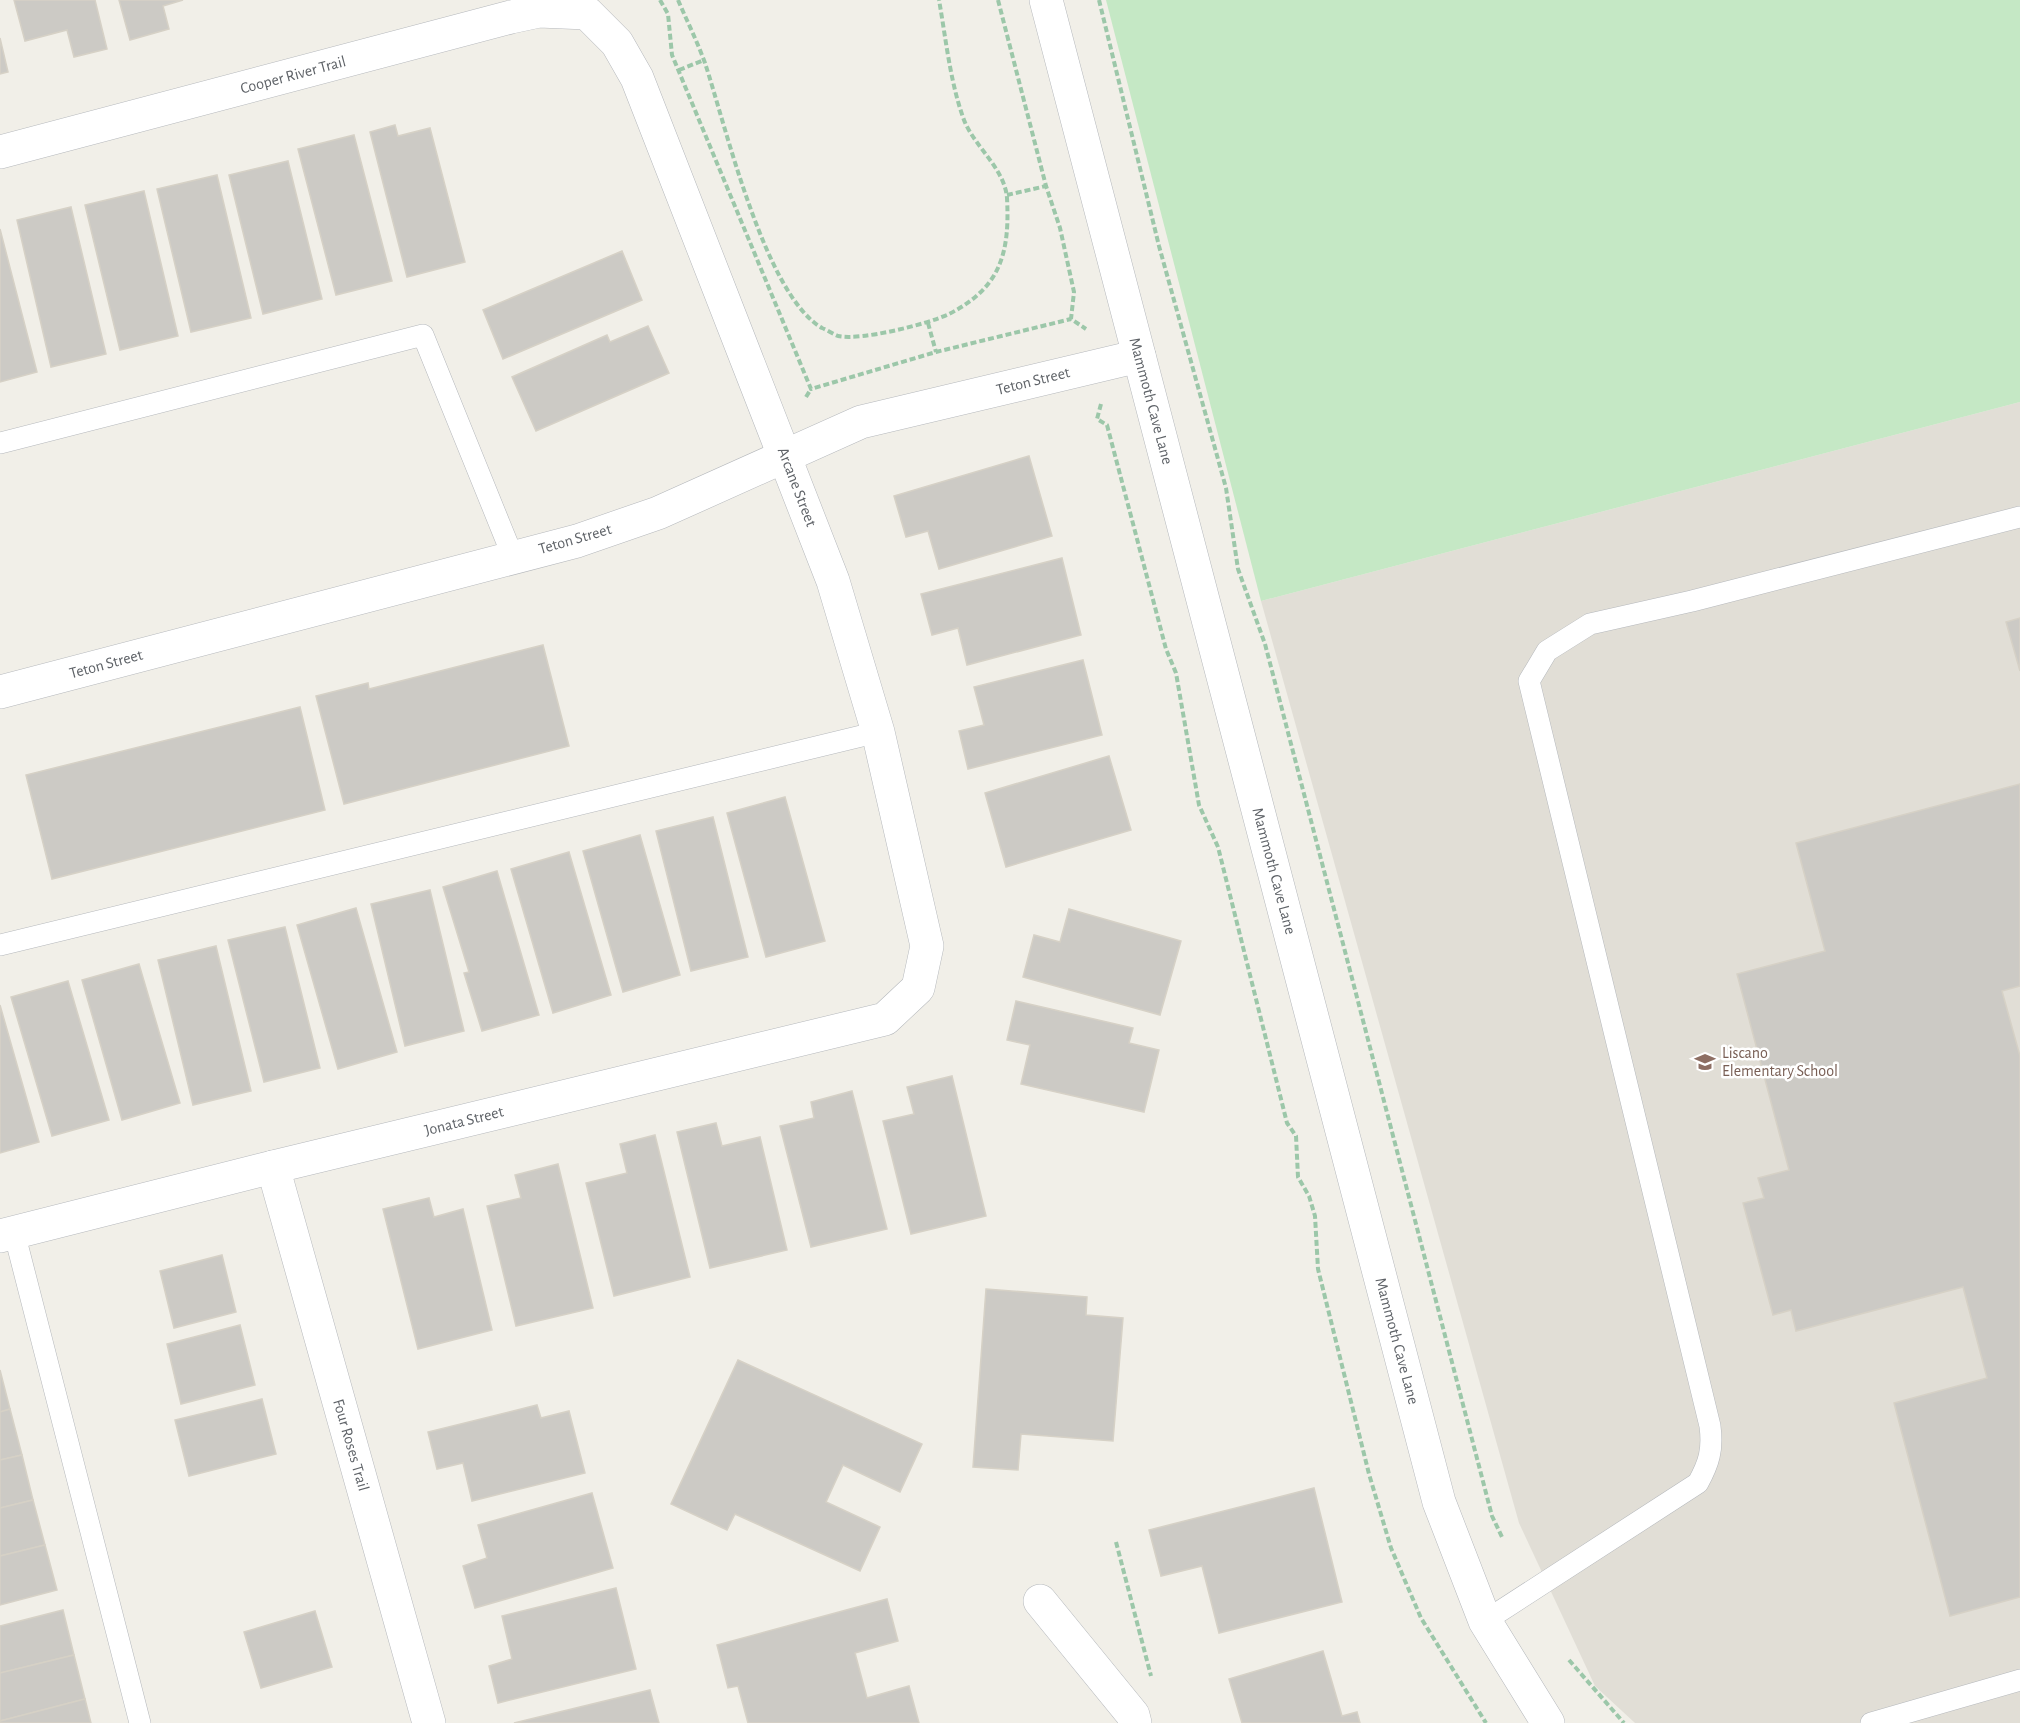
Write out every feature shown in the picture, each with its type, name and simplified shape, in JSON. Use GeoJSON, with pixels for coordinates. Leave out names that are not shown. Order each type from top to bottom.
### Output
{"type":"FeatureCollection","features":[{"type":"Feature","properties":{"kind":"street","name":"Mammoth Cave Lane"},"geometry":{"type":"LineString","coordinates":[[1046,0],[1439,1502],[1485,1621],[1548,1723]]}},
{"type":"Feature","properties":{"kind":"street","name":"Cooper River Trail"},"geometry":{"type":"LineString","coordinates":[[0,152],[510,17],[539,11],[587,13]]}},
{"type":"Feature","properties":{"kind":"street","name":"Arcane Street"},"geometry":{"type":"LineString","coordinates":[[587,13],[617,43],[637,78],[833,581],[878,732],[927,946],[918,988]]}},
{"type":"Feature","properties":{"kind":"street","name":"Teton Street"},"geometry":{"type":"LineString","coordinates":[[0,692],[577,541],[658,513],[861,422],[1139,356]]}},
{"type":"Feature","properties":{"kind":"street","name":"Jonata Street"},"geometry":{"type":"LineString","coordinates":[[7,1234],[273,1167],[885,1019],[918,988]]}},
{"type":"Feature","properties":{"kind":"street","name":"Four Roses Trail"},"geometry":{"type":"LineString","coordinates":[[273,1167],[429,1723]]}},
{"type":"Feature","properties":{"kind":"street"},"geometry":{"type":"LineString","coordinates":[[1040,1601],[1133,1715],[1135,1723]]}},
{"type":"Feature","properties":{"kind":"lane"},"geometry":{"type":"LineString","coordinates":[[0,443],[423,335],[513,557]]}},
{"type":"Feature","properties":{"kind":"lane"},"geometry":{"type":"LineString","coordinates":[[1485,1621],[1698,1483],[1708,1465],[1713,1449],[1710,1426],[1529,681],[1547,651],[1590,624],[2020,517]]}},
{"type":"Feature","properties":{"kind":"lane"},"geometry":{"type":"LineString","coordinates":[[0,945],[878,732]]}},
{"type":"Feature","properties":{"kind":"lane"},"geometry":{"type":"LineString","coordinates":[[7,1234],[140,1723]]}},
{"type":"Feature","properties":{"kind":"lane"},"geometry":{"type":"LineString","coordinates":[[1871,1723],[2020,1680]]}},
{"type":"Feature","properties":{"kind":"path"},"geometry":{"type":"LineString","coordinates":[[660,0],[668,14],[672,55],[811,389]]}},
{"type":"Feature","properties":{"kind":"path"},"geometry":{"type":"LineString","coordinates":[[678,0],[704,60],[762,241],[793,301],[820,327],[839,336],[867,335],[928,323],[963,307],[988,286],[1000,269],[1007,219],[1007,195],[1003,183],[971,137],[963,117],[939,0]]}},
{"type":"Feature","properties":{"kind":"path"},"geometry":{"type":"LineString","coordinates":[[998,0],[1046,186],[1060,228],[1074,292],[1071,319]]}},
{"type":"Feature","properties":{"kind":"path"},"geometry":{"type":"LineString","coordinates":[[1099,0],[1159,246],[1226,488],[1238,569],[1265,644],[1492,1516],[1502,1537]]}},
{"type":"Feature","properties":{"kind":"path"},"geometry":{"type":"LineString","coordinates":[[679,70],[704,60]]}},
{"type":"Feature","properties":{"kind":"path"},"geometry":{"type":"LineString","coordinates":[[1007,195],[1046,186]]}},
{"type":"Feature","properties":{"kind":"path"},"geometry":{"type":"LineString","coordinates":[[806,397],[811,389],[936,352],[1071,319],[1086,329],[1101,403],[1097,419],[1107,425],[1166,649],[1176,673],[1199,805],[1218,848],[1287,1123],[1296,1136],[1299,1177],[1310,1196],[1315,1216],[1318,1269],[1372,1485],[1391,1548],[1421,1618],[1486,1723]]}},
{"type":"Feature","properties":{"kind":"path"},"geometry":{"type":"LineString","coordinates":[[928,323],[936,352]]}},
{"type":"Feature","properties":{"kind":"path"},"geometry":{"type":"LineString","coordinates":[[1116,1542],[1152,1678]]}},
{"type":"Feature","properties":{"kind":"path"},"geometry":{"type":"LineString","coordinates":[[1569,1660],[1624,1723]]}},
{"type":"Feature","properties":{"kind":"shaded area","name":"Liscano Elementary School"},"geometry":{"type":"Polygon","coordinates":[[[2020,402],[2020,1723],[1635,1723],[1595,1686],[1519,1523],[1261,601],[2020,402]]]}},
{"type":"Feature","properties":{"kind":"green space"},"geometry":{"type":"Polygon","coordinates":[[[1106,0],[2020,0],[2020,402],[1261,601],[1106,0]]]}},
{"type":"Feature","properties":{"kind":"building"},"geometry":{"type":"Polygon","coordinates":[[[14,0],[95,0],[107,49],[74,57],[67,30],[25,41],[14,0]]]}},
{"type":"Feature","properties":{"kind":"building"},"geometry":{"type":"Polygon","coordinates":[[[119,0],[183,0],[163,6],[169,29],[130,40],[119,0]]]}},
{"type":"Feature","properties":{"kind":"building"},"geometry":{"type":"Polygon","coordinates":[[[0,38],[8,72],[0,74],[0,38]]]}},
{"type":"Feature","properties":{"kind":"building"},"geometry":{"type":"Polygon","coordinates":[[[395,125],[398,136],[430,128],[465,262],[407,277],[370,132],[395,125]]]}},
{"type":"Feature","properties":{"kind":"building"},"geometry":{"type":"Polygon","coordinates":[[[354,135],[392,281],[336,295],[298,149],[354,135]]]}},
{"type":"Feature","properties":{"kind":"building"},"geometry":{"type":"Polygon","coordinates":[[[288,161],[322,299],[263,314],[229,175],[288,161]]]}},
{"type":"Feature","properties":{"kind":"building"},"geometry":{"type":"Polygon","coordinates":[[[217,175],[251,318],[191,332],[157,189],[217,175]]]}},
{"type":"Feature","properties":{"kind":"building"},"geometry":{"type":"Polygon","coordinates":[[[144,191],[178,336],[120,350],[85,205],[144,191]]]}},
{"type":"Feature","properties":{"kind":"building"},"geometry":{"type":"Polygon","coordinates":[[[71,207],[106,354],[51,367],[17,220],[71,207]]]}},
{"type":"Feature","properties":{"kind":"building"},"geometry":{"type":"Polygon","coordinates":[[[0,229],[37,372],[0,382],[0,229]]]}},
{"type":"Feature","properties":{"kind":"building"},"geometry":{"type":"Polygon","coordinates":[[[622,251],[642,300],[503,359],[483,310],[622,251]]]}},
{"type":"Feature","properties":{"kind":"building"},"geometry":{"type":"Polygon","coordinates":[[[648,326],[669,373],[536,431],[512,377],[607,335],[610,342],[648,326]]]}},
{"type":"Feature","properties":{"kind":"building"},"geometry":{"type":"Polygon","coordinates":[[[1029,456],[1052,536],[939,569],[928,531],[906,537],[894,496],[1029,456]]]}},
{"type":"Feature","properties":{"kind":"building"},"geometry":{"type":"Polygon","coordinates":[[[1062,558],[1081,635],[967,665],[958,628],[932,635],[921,594],[1062,558]]]}},
{"type":"Feature","properties":{"kind":"building"},"geometry":{"type":"Polygon","coordinates":[[[2020,618],[2020,671],[2006,622],[2020,618]]]}},
{"type":"Feature","properties":{"kind":"building"},"geometry":{"type":"Polygon","coordinates":[[[543,645],[569,746],[344,804],[316,696],[368,683],[369,689],[543,645]]]}},
{"type":"Feature","properties":{"kind":"building"},"geometry":{"type":"Polygon","coordinates":[[[1083,660],[1102,735],[968,769],[959,731],[984,725],[974,687],[1083,660]]]}},
{"type":"Feature","properties":{"kind":"building"},"geometry":{"type":"Polygon","coordinates":[[[300,707],[325,810],[52,879],[26,775],[300,707]]]}},
{"type":"Feature","properties":{"kind":"building"},"geometry":{"type":"Polygon","coordinates":[[[1109,756],[1131,830],[1006,867],[985,793],[1109,756]]]}},
{"type":"Feature","properties":{"kind":"building"},"geometry":{"type":"Polygon","coordinates":[[[2020,784],[2020,986],[2002,991],[2020,1056],[2020,1597],[1950,1616],[1894,1403],[1987,1378],[1963,1287],[1796,1331],[1791,1310],[1773,1315],[1743,1203],[1764,1198],[1758,1178],[1789,1170],[1737,974],[1825,951],[1796,843],[2020,784]]]}},
{"type":"Feature","properties":{"kind":"building"},"geometry":{"type":"Polygon","coordinates":[[[785,797],[825,941],[766,957],[727,813],[785,797]]]}},
{"type":"Feature","properties":{"kind":"building"},"geometry":{"type":"Polygon","coordinates":[[[713,817],[748,957],[691,971],[656,831],[713,817]]]}},
{"type":"Feature","properties":{"kind":"building"},"geometry":{"type":"Polygon","coordinates":[[[640,835],[680,975],[623,992],[583,851],[640,835]]]}},
{"type":"Feature","properties":{"kind":"building"},"geometry":{"type":"Polygon","coordinates":[[[569,852],[611,995],[553,1013],[511,869],[569,852]]]}},
{"type":"Feature","properties":{"kind":"building"},"geometry":{"type":"Polygon","coordinates":[[[497,871],[539,1015],[482,1031],[464,973],[469,972],[443,887],[497,871]]]}},
{"type":"Feature","properties":{"kind":"building"},"geometry":{"type":"Polygon","coordinates":[[[430,890],[464,1031],[405,1046],[371,904],[430,890]]]}},
{"type":"Feature","properties":{"kind":"building"},"geometry":{"type":"Polygon","coordinates":[[[356,908],[397,1052],[338,1069],[297,925],[356,908]]]}},
{"type":"Feature","properties":{"kind":"building"},"geometry":{"type":"Polygon","coordinates":[[[1069,909],[1181,941],[1160,1015],[1023,977],[1034,935],[1060,942],[1069,909]]]}},
{"type":"Feature","properties":{"kind":"building"},"geometry":{"type":"Polygon","coordinates":[[[285,927],[320,1068],[264,1082],[228,940],[285,927]]]}},
{"type":"Feature","properties":{"kind":"building"},"geometry":{"type":"Polygon","coordinates":[[[216,946],[251,1091],[193,1105],[158,960],[216,946]]]}},
{"type":"Feature","properties":{"kind":"building"},"geometry":{"type":"Polygon","coordinates":[[[139,964],[180,1103],[122,1120],[82,980],[139,964]]]}},
{"type":"Feature","properties":{"kind":"building"},"geometry":{"type":"Polygon","coordinates":[[[68,981],[109,1120],[52,1136],[11,997],[68,981]]]}},
{"type":"Feature","properties":{"kind":"building"},"geometry":{"type":"Polygon","coordinates":[[[1016,1001],[1133,1028],[1129,1043],[1159,1050],[1144,1112],[1021,1084],[1030,1045],[1007,1040],[1016,1001]]]}},
{"type":"Feature","properties":{"kind":"building"},"geometry":{"type":"Polygon","coordinates":[[[0,1005],[39,1142],[0,1153],[0,1005]]]}},
{"type":"Feature","properties":{"kind":"building"},"geometry":{"type":"Polygon","coordinates":[[[952,1076],[986,1216],[911,1234],[883,1121],[914,1114],[907,1087],[952,1076]]]}},
{"type":"Feature","properties":{"kind":"building"},"geometry":{"type":"Polygon","coordinates":[[[852,1091],[887,1229],[811,1247],[780,1126],[814,1118],[811,1102],[852,1091]]]}},
{"type":"Feature","properties":{"kind":"building"},"geometry":{"type":"Polygon","coordinates":[[[716,1123],[722,1146],[760,1137],[787,1250],[710,1268],[677,1132],[716,1123]]]}},
{"type":"Feature","properties":{"kind":"building"},"geometry":{"type":"Polygon","coordinates":[[[655,1135],[690,1277],[614,1296],[586,1183],[627,1173],[620,1144],[655,1135]]]}},
{"type":"Feature","properties":{"kind":"building"},"geometry":{"type":"Polygon","coordinates":[[[558,1164],[593,1308],[516,1326],[487,1206],[521,1198],[515,1175],[558,1164]]]}},
{"type":"Feature","properties":{"kind":"building"},"geometry":{"type":"Polygon","coordinates":[[[429,1198],[434,1217],[463,1209],[492,1330],[418,1349],[383,1209],[429,1198]]]}},
{"type":"Feature","properties":{"kind":"building"},"geometry":{"type":"Polygon","coordinates":[[[222,1255],[236,1312],[174,1328],[160,1271],[222,1255]]]}},
{"type":"Feature","properties":{"kind":"building"},"geometry":{"type":"Polygon","coordinates":[[[986,1289],[1087,1297],[1086,1315],[1123,1318],[1113,1441],[1021,1434],[1018,1470],[973,1467],[986,1289]]]}},
{"type":"Feature","properties":{"kind":"building"},"geometry":{"type":"Polygon","coordinates":[[[240,1325],[255,1385],[181,1404],[167,1344],[240,1325]]]}},
{"type":"Feature","properties":{"kind":"building"},"geometry":{"type":"Polygon","coordinates":[[[738,1360],[922,1444],[900,1492],[843,1465],[826,1502],[880,1527],[860,1571],[735,1514],[727,1530],[671,1504],[738,1360]]]}},
{"type":"Feature","properties":{"kind":"building"},"geometry":{"type":"Polygon","coordinates":[[[0,1370],[10,1409],[0,1412],[0,1370]]]}},
{"type":"Feature","properties":{"kind":"building"},"geometry":{"type":"Polygon","coordinates":[[[262,1399],[276,1454],[189,1476],[175,1420],[262,1399]]]}},
{"type":"Feature","properties":{"kind":"building"},"geometry":{"type":"Polygon","coordinates":[[[537,1405],[541,1418],[569,1411],[585,1473],[472,1501],[463,1463],[437,1469],[428,1432],[537,1405]]]}},
{"type":"Feature","properties":{"kind":"building"},"geometry":{"type":"Polygon","coordinates":[[[10,1409],[22,1455],[0,1460],[0,1412],[10,1409]]]}},
{"type":"Feature","properties":{"kind":"building"},"geometry":{"type":"Polygon","coordinates":[[[22,1455],[33,1500],[0,1508],[0,1460],[22,1455]]]}},
{"type":"Feature","properties":{"kind":"building"},"geometry":{"type":"Polygon","coordinates":[[[1314,1488],[1342,1602],[1219,1633],[1202,1566],[1161,1576],[1149,1530],[1314,1488]]]}},
{"type":"Feature","properties":{"kind":"building"},"geometry":{"type":"Polygon","coordinates":[[[592,1493],[613,1568],[475,1608],[463,1566],[487,1558],[478,1525],[592,1493]]]}},
{"type":"Feature","properties":{"kind":"building"},"geometry":{"type":"Polygon","coordinates":[[[33,1500],[45,1545],[0,1556],[0,1508],[33,1500]]]}},
{"type":"Feature","properties":{"kind":"building"},"geometry":{"type":"Polygon","coordinates":[[[45,1545],[57,1590],[0,1605],[0,1556],[45,1545]]]}},
{"type":"Feature","properties":{"kind":"building"},"geometry":{"type":"Polygon","coordinates":[[[616,1588],[636,1669],[498,1703],[489,1666],[512,1659],[502,1616],[616,1588]]]}},
{"type":"Feature","properties":{"kind":"building"},"geometry":{"type":"Polygon","coordinates":[[[887,1599],[898,1641],[855,1653],[867,1698],[909,1686],[919,1723],[748,1723],[738,1686],[728,1688],[717,1645],[887,1599]]]}},
{"type":"Feature","properties":{"kind":"building"},"geometry":{"type":"Polygon","coordinates":[[[63,1610],[74,1655],[0,1673],[0,1626],[63,1610]]]}},
{"type":"Feature","properties":{"kind":"building"},"geometry":{"type":"Polygon","coordinates":[[[315,1611],[332,1667],[261,1688],[244,1632],[315,1611]]]}},
{"type":"Feature","properties":{"kind":"building"},"geometry":{"type":"Polygon","coordinates":[[[1323,1651],[1342,1716],[1357,1712],[1360,1723],[1242,1723],[1229,1679],[1323,1651]]]}},
{"type":"Feature","properties":{"kind":"building"},"geometry":{"type":"Polygon","coordinates":[[[74,1655],[85,1699],[0,1721],[0,1673],[74,1655]]]}},
{"type":"Feature","properties":{"kind":"building"},"geometry":{"type":"Polygon","coordinates":[[[650,1690],[659,1723],[514,1723],[650,1690]]]}},
{"type":"Feature","properties":{"kind":"building"},"geometry":{"type":"Polygon","coordinates":[[[85,1699],[91,1723],[0,1723],[0,1721],[85,1699]]]}},
{"type":"Feature","properties":{"kind":"place","name":"Liscano Elementary School"},"geometry":{"type":"Point","coordinates":[1705,1062]}}]}
